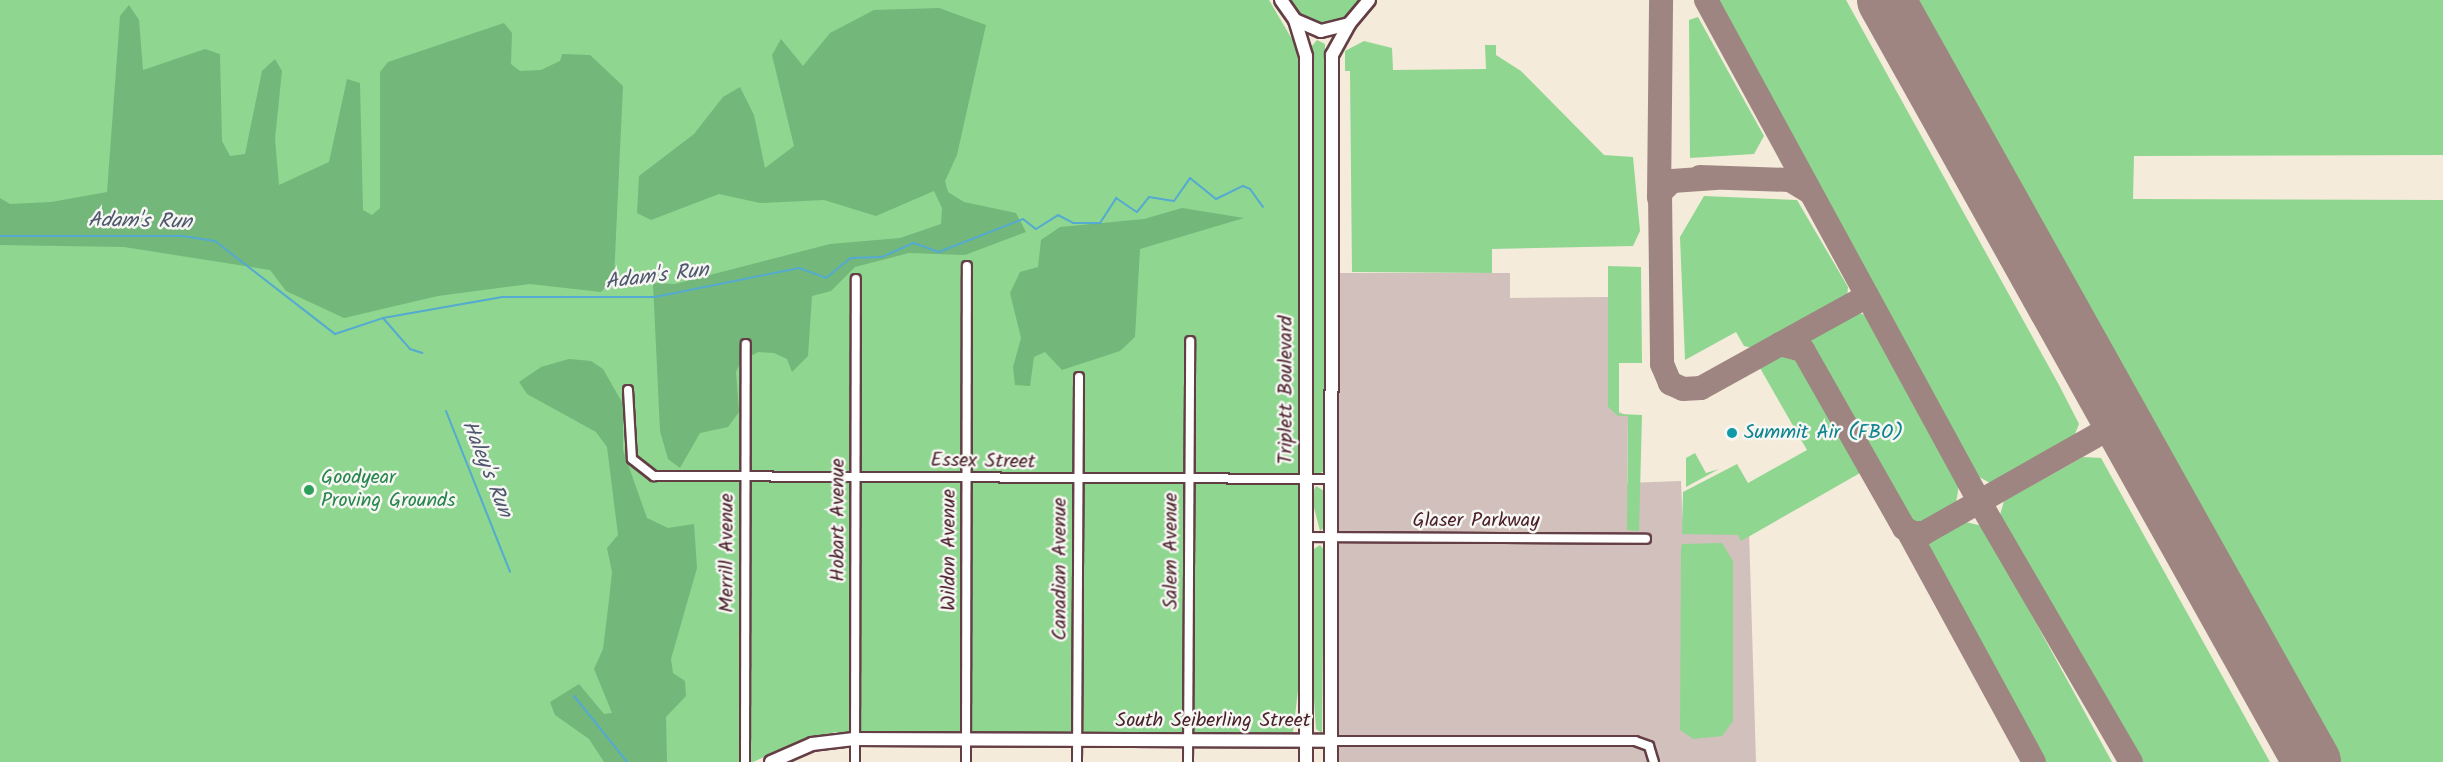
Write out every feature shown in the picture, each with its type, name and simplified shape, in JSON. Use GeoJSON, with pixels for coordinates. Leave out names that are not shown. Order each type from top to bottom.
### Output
{"type":"FeatureCollection","features":[{"type":"Feature","properties":{"kind":"main road","name":"Triplett Boulevard"},"geometry":{"type":"LineString","coordinates":[[1281,0],[1295,20],[1306,56],[1306,762]]}},
{"type":"Feature","properties":{"kind":"main road"},"geometry":{"type":"LineString","coordinates":[[1331,762],[1332,55],[1349,24],[1369,0]]}},
{"type":"Feature","properties":{"kind":"main road"},"geometry":{"type":"LineString","coordinates":[[1295,20],[1322,31],[1349,24]]}},
{"type":"Feature","properties":{"kind":"main road","name":"South Seiberling Street"},"geometry":{"type":"LineString","coordinates":[[771,762],[812,744],[854,739],[1331,741]]}},
{"type":"Feature","properties":{"kind":"street","name":"Wildon Avenue"},"geometry":{"type":"LineString","coordinates":[[966,762],[967,266]]}},
{"type":"Feature","properties":{"kind":"street","name":"Hobart Avenue"},"geometry":{"type":"LineString","coordinates":[[855,762],[856,279]]}},
{"type":"Feature","properties":{"kind":"street","name":"Salem Avenue"},"geometry":{"type":"LineString","coordinates":[[1188,762],[1190,341]]}},
{"type":"Feature","properties":{"kind":"street","name":"Merrill Avenue"},"geometry":{"type":"LineString","coordinates":[[745,762],[746,344]]}},
{"type":"Feature","properties":{"kind":"street","name":"Canadian Avenue"},"geometry":{"type":"LineString","coordinates":[[1077,762],[1078,377]]}},
{"type":"Feature","properties":{"kind":"street","name":"Essex Street"},"geometry":{"type":"LineString","coordinates":[[628,390],[637,468],[668,477],[1331,479]]}},
{"type":"Feature","properties":{"kind":"street","name":"Glaser Parkway"},"geometry":{"type":"LineString","coordinates":[[1306,537],[1646,539]]}},
{"type":"Feature","properties":{"kind":"street","name":"South Seiberling Street"},"geometry":{"type":"LineString","coordinates":[[1331,741],[1635,741],[1646,744],[1654,758]]}},
{"type":"Feature","properties":{"kind":"shaded area"},"geometry":{"type":"Polygon","coordinates":[[[1331,273],[1510,273],[1510,298],[1608,297],[1608,407],[1628,416],[1627,483],[1681,481],[1683,529],[1749,530],[1756,762],[1331,762],[1331,273]]]}},
{"type":"Feature","properties":{"kind":"green space"},"geometry":{"type":"Polygon","coordinates":[[[0,0],[1269,0],[1299,51],[1301,666],[1293,732],[836,732],[804,739],[753,762],[0,762],[0,0]]]}},
{"type":"Feature","properties":{"kind":"green space"},"geometry":{"type":"Polygon","coordinates":[[[1290,0],[1361,0],[1343,19],[1320,24],[1299,14],[1290,0]]]}},
{"type":"Feature","properties":{"kind":"green space"},"geometry":{"type":"Polygon","coordinates":[[[1710,0],[1846,0],[2079,424],[2072,441],[1992,484],[1972,473],[1710,0]]]}},
{"type":"Feature","properties":{"kind":"green space"},"geometry":{"type":"Polygon","coordinates":[[[1916,0],[2443,0],[2443,155],[2134,156],[2133,199],[2443,200],[2443,762],[2339,762],[1916,0]]]}},
{"type":"Feature","properties":{"kind":"green space"},"geometry":{"type":"Polygon","coordinates":[[[129,5],[139,20],[143,70],[205,49],[220,54],[222,141],[230,156],[245,154],[262,71],[275,59],[282,71],[275,139],[279,185],[329,162],[347,79],[360,83],[363,210],[372,215],[380,208],[380,72],[388,62],[504,23],[512,33],[511,64],[520,71],[541,70],[560,61],[562,54],[590,55],[623,86],[614,278],[601,292],[530,284],[438,296],[344,318],[286,291],[270,270],[124,247],[0,245],[0,198],[10,204],[51,202],[107,192],[120,16],[129,5]]]}},
{"type":"Feature","properties":{"kind":"green space"},"geometry":{"type":"Polygon","coordinates":[[[939,8],[986,25],[957,155],[945,181],[948,192],[964,202],[1016,213],[1026,232],[965,255],[909,253],[855,267],[831,291],[812,296],[808,356],[792,372],[787,359],[774,353],[758,352],[741,361],[736,372],[739,412],[728,427],[700,433],[680,468],[668,459],[660,431],[653,283],[675,284],[830,244],[900,238],[941,224],[942,208],[934,191],[876,216],[824,200],[760,203],[719,194],[651,220],[637,213],[639,176],[694,134],[723,97],[740,87],[754,115],[765,168],[794,146],[772,55],[781,39],[803,66],[830,33],[874,10],[939,8]]]}},
{"type":"Feature","properties":{"kind":"green space"},"geometry":{"type":"Polygon","coordinates":[[[1698,17],[1764,136],[1754,154],[1690,158],[1689,20],[1698,17]]]}},
{"type":"Feature","properties":{"kind":"green space"},"geometry":{"type":"Polygon","coordinates":[[[1317,40],[1325,44],[1325,447],[1324,471],[1317,475],[1311,470],[1311,178],[1312,46],[1317,40]]]}},
{"type":"Feature","properties":{"kind":"green space"},"geometry":{"type":"Polygon","coordinates":[[[1364,41],[1392,48],[1393,70],[1486,69],[1485,45],[1496,45],[1496,55],[1521,71],[1604,155],[1633,157],[1640,231],[1633,246],[1492,249],[1492,273],[1352,272],[1350,71],[1345,71],[1345,51],[1364,41]]]}},
{"type":"Feature","properties":{"kind":"green space"},"geometry":{"type":"Polygon","coordinates":[[[1704,196],[1797,200],[1848,287],[1847,299],[1757,349],[1744,346],[1736,332],[1685,360],[1680,237],[1704,196]]]}},
{"type":"Feature","properties":{"kind":"green space"},"geometry":{"type":"Polygon","coordinates":[[[1182,208],[1244,218],[1140,249],[1135,337],[1120,351],[1062,370],[1045,352],[1034,357],[1030,386],[1015,385],[1013,367],[1021,338],[1010,293],[1020,272],[1038,267],[1041,240],[1060,227],[1144,219],[1182,208]]]}},
{"type":"Feature","properties":{"kind":"green space"},"geometry":{"type":"Polygon","coordinates":[[[1608,266],[1641,267],[1642,363],[1619,363],[1619,414],[1642,415],[1639,531],[1627,530],[1628,416],[1618,416],[1608,407],[1608,266]]]}},
{"type":"Feature","properties":{"kind":"green space"},"geometry":{"type":"Polygon","coordinates":[[[1854,311],[1865,315],[1959,485],[1956,503],[1919,525],[1906,522],[1809,343],[1810,336],[1854,311]]]}},
{"type":"Feature","properties":{"kind":"green space"},"geometry":{"type":"Polygon","coordinates":[[[1788,349],[1799,353],[1861,464],[1860,473],[1741,541],[1738,535],[1682,534],[1683,492],[1737,464],[1748,483],[1807,450],[1760,368],[1788,349]]]}},
{"type":"Feature","properties":{"kind":"green space"},"geometry":{"type":"Polygon","coordinates":[[[569,359],[591,361],[603,369],[623,404],[623,450],[647,518],[668,528],[694,524],[697,568],[671,659],[673,673],[685,681],[686,696],[666,717],[667,762],[604,762],[589,739],[555,715],[550,702],[579,684],[604,714],[612,713],[594,669],[603,649],[609,600],[612,572],[607,548],[618,535],[607,447],[596,432],[527,394],[519,382],[541,367],[569,359]]]}},
{"type":"Feature","properties":{"kind":"green space"},"geometry":{"type":"Polygon","coordinates":[[[1695,453],[1706,473],[1719,469],[1686,487],[1686,458],[1695,453]]]}},
{"type":"Feature","properties":{"kind":"green space"},"geometry":{"type":"Polygon","coordinates":[[[2083,457],[2101,458],[2270,762],[2135,762],[2000,515],[2004,501],[2083,457]]]}},
{"type":"Feature","properties":{"kind":"green space"},"geometry":{"type":"Polygon","coordinates":[[[1316,486],[1324,491],[1325,527],[1320,531],[1311,496],[1316,486]]]}},
{"type":"Feature","properties":{"kind":"green space"},"geometry":{"type":"Polygon","coordinates":[[[1961,521],[1983,526],[2112,762],[2039,762],[1924,553],[1925,541],[1961,521]]]}},
{"type":"Feature","properties":{"kind":"green space"},"geometry":{"type":"Polygon","coordinates":[[[1722,543],[1733,561],[1733,721],[1722,736],[1693,739],[1680,730],[1681,550],[1682,544],[1722,543]]]}},
{"type":"Feature","properties":{"kind":"green space"},"geometry":{"type":"Polygon","coordinates":[[[1320,545],[1324,550],[1322,733],[1316,729],[1311,654],[1311,551],[1320,545]]]}},
{"type":"Feature","properties":{"kind":"waterway","name":"Adam's Run"},"geometry":{"type":"LineString","coordinates":[[0,236],[183,236],[215,241],[335,334],[383,318],[502,297],[655,297],[799,268],[826,278],[851,258],[882,257],[914,243],[939,252],[1023,219],[1036,229],[1058,215],[1073,223],[1100,223],[1116,198],[1137,212],[1149,197],[1174,201],[1190,178],[1216,199],[1243,186],[1250,189],[1263,207]]}},
{"type":"Feature","properties":{"kind":"waterway","name":"Haley's Run"},"geometry":{"type":"LineString","coordinates":[[383,318],[410,349],[422,353]]}},
{"type":"Feature","properties":{"kind":"waterway","name":"Haley's Run"},"geometry":{"type":"LineString","coordinates":[[446,411],[510,572]]}},
{"type":"Feature","properties":{"kind":"waterway","name":"Haley's Run"},"geometry":{"type":"LineString","coordinates":[[574,696],[627,762]]}},
{"type":"Feature","properties":{"kind":"taxiway"},"geometry":{"type":"LineString","coordinates":[[1659,198],[1661,0]]}},
{"type":"Feature","properties":{"kind":"taxiway"},"geometry":{"type":"LineString","coordinates":[[1706,0],[1979,501],[2131,762]]}},
{"type":"Feature","properties":{"kind":"taxiway"},"geometry":{"type":"LineString","coordinates":[[1700,177],[1790,180],[1810,192]]}},
{"type":"Feature","properties":{"kind":"taxiway"},"geometry":{"type":"LineString","coordinates":[[1715,178],[1672,181],[1660,193],[1662,364],[1670,383],[1683,389],[1701,388],[1867,296]]}},
{"type":"Feature","properties":{"kind":"taxiway"},"geometry":{"type":"LineString","coordinates":[[1780,344],[1803,350],[1904,528],[1913,533],[1924,533],[2122,421]]}},
{"type":"Feature","properties":{"kind":"taxiway"},"geometry":{"type":"LineString","coordinates":[[1908,531],[2034,762]]}},
{"type":"Feature","properties":{"kind":"runway"},"geometry":{"type":"LineString","coordinates":[[1886,0],[2312,762]]}},
{"type":"Feature","properties":{"kind":"place","name":"Summit Air (FBO)"},"geometry":{"type":"Point","coordinates":[1732,433]}},
{"type":"Feature","properties":{"kind":"place","name":"Goodyear Proving Grounds"},"geometry":{"type":"Point","coordinates":[309,490]}}]}
